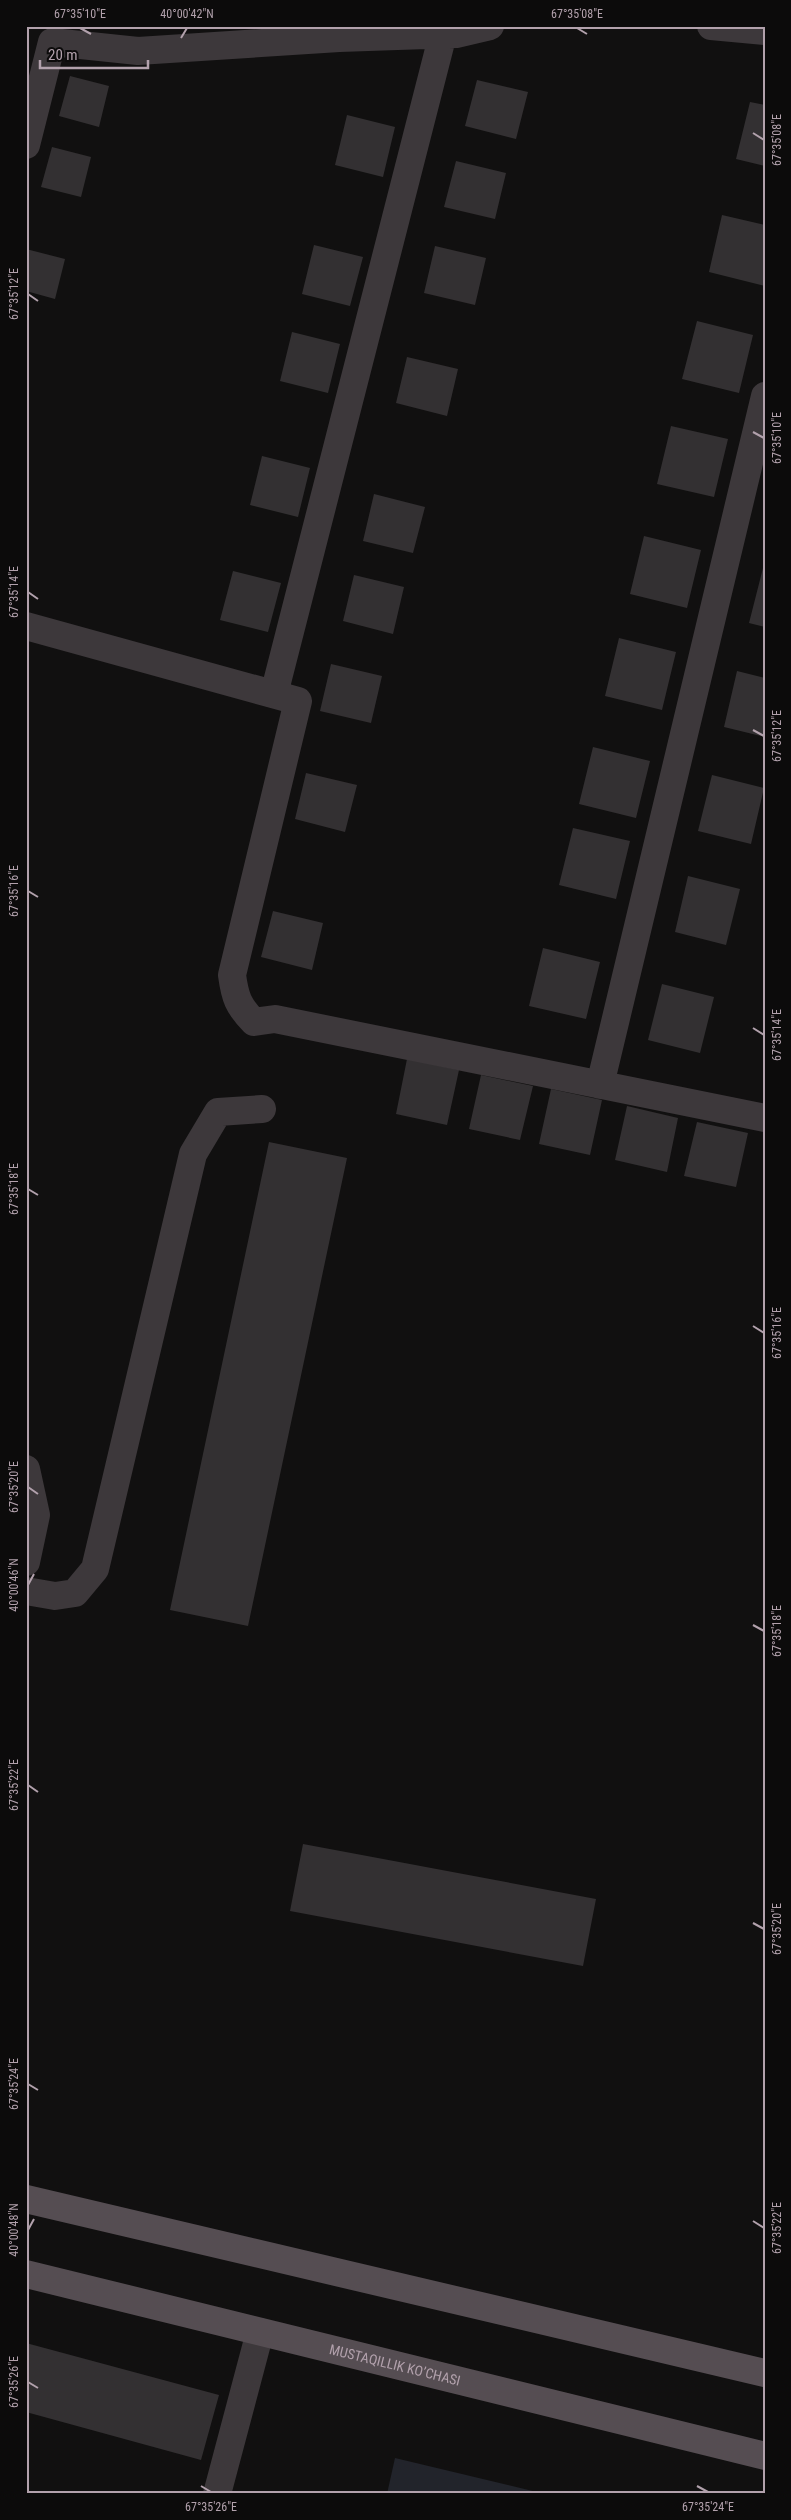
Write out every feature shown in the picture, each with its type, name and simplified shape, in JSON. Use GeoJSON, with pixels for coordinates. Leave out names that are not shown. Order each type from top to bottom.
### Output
{"type":"FeatureCollection","features":[{"type":"Feature","properties":{"kind":"main road"},"geometry":{"type":"LineString","coordinates":[[26,2199],[765,2373]]}},
{"type":"Feature","properties":{"kind":"main road","name":"MUSTAQILLIK KO’CHASI"},"geometry":{"type":"LineString","coordinates":[[26,2274],[765,2456]]}},
{"type":"Feature","properties":{"kind":"street"},"geometry":{"type":"LineString","coordinates":[[26,145],[52,42],[138,52],[338,38],[443,34],[490,26]]}},
{"type":"Feature","properties":{"kind":"street"},"geometry":{"type":"LineString","coordinates":[[711,26],[765,31]]}},
{"type":"Feature","properties":{"kind":"street"},"geometry":{"type":"LineString","coordinates":[[274,694],[443,34]]}},
{"type":"Feature","properties":{"kind":"street"},"geometry":{"type":"LineString","coordinates":[[600,1085],[765,396]]}},
{"type":"Feature","properties":{"kind":"street"},"geometry":{"type":"LineString","coordinates":[[26,626],[298,701],[232,975],[234,996],[244,1012],[254,1022],[275,1019],[765,1118]]}},
{"type":"Feature","properties":{"kind":"street"},"geometry":{"type":"LineString","coordinates":[[26,1591],[56,1596],[76,1593],[95,1569],[193,1154],[218,1112],[262,1109]]}},
{"type":"Feature","properties":{"kind":"street"},"geometry":{"type":"LineString","coordinates":[[26,1469],[36,1515],[26,1562]]}},
{"type":"Feature","properties":{"kind":"street"},"geometry":{"type":"LineString","coordinates":[[217,2494],[260,2332]]}},
{"type":"Feature","properties":{"kind":"shaded area"},"geometry":{"type":"Polygon","coordinates":[[[395,2458],[545,2494],[387,2494],[395,2458]]]}},
{"type":"Feature","properties":{"kind":"building"},"geometry":{"type":"Polygon","coordinates":[[[70,76],[109,86],[99,127],[59,116],[70,76]]]}},
{"type":"Feature","properties":{"kind":"building"},"geometry":{"type":"Polygon","coordinates":[[[477,80],[528,92],[516,139],[465,126],[477,80]]]}},
{"type":"Feature","properties":{"kind":"building"},"geometry":{"type":"Polygon","coordinates":[[[750,102],[765,105],[765,166],[736,159],[750,102]]]}},
{"type":"Feature","properties":{"kind":"building"},"geometry":{"type":"Polygon","coordinates":[[[347,115],[395,127],[383,177],[335,165],[347,115]]]}},
{"type":"Feature","properties":{"kind":"building"},"geometry":{"type":"Polygon","coordinates":[[[52,147],[91,157],[81,197],[41,187],[52,147]]]}},
{"type":"Feature","properties":{"kind":"building"},"geometry":{"type":"Polygon","coordinates":[[[456,161],[506,173],[495,219],[444,207],[456,161]]]}},
{"type":"Feature","properties":{"kind":"building"},"geometry":{"type":"Polygon","coordinates":[[[722,215],[765,225],[765,286],[709,272],[722,215]]]}},
{"type":"Feature","properties":{"kind":"building"},"geometry":{"type":"Polygon","coordinates":[[[314,245],[363,257],[350,306],[302,294],[314,245]]]}},
{"type":"Feature","properties":{"kind":"building"},"geometry":{"type":"Polygon","coordinates":[[[435,246],[486,258],[475,305],[424,293],[435,246]]]}},
{"type":"Feature","properties":{"kind":"building"},"geometry":{"type":"Polygon","coordinates":[[[26,249],[65,259],[55,299],[26,291],[26,249]]]}},
{"type":"Feature","properties":{"kind":"building"},"geometry":{"type":"Polygon","coordinates":[[[697,321],[753,335],[739,393],[682,379],[697,321]]]}},
{"type":"Feature","properties":{"kind":"building"},"geometry":{"type":"Polygon","coordinates":[[[292,332],[340,344],[328,393],[280,381],[292,332]]]}},
{"type":"Feature","properties":{"kind":"building"},"geometry":{"type":"Polygon","coordinates":[[[407,357],[458,369],[447,416],[396,403],[407,357]]]}},
{"type":"Feature","properties":{"kind":"building"},"geometry":{"type":"Polygon","coordinates":[[[671,426],[728,439],[714,497],[657,484],[671,426]]]}},
{"type":"Feature","properties":{"kind":"building"},"geometry":{"type":"Polygon","coordinates":[[[262,456],[310,468],[298,517],[250,505],[262,456]]]}},
{"type":"Feature","properties":{"kind":"building"},"geometry":{"type":"Polygon","coordinates":[[[374,494],[425,507],[413,553],[363,541],[374,494]]]}},
{"type":"Feature","properties":{"kind":"building"},"geometry":{"type":"Polygon","coordinates":[[[644,536],[701,550],[687,608],[630,594],[644,536]]]}},
{"type":"Feature","properties":{"kind":"building"},"geometry":{"type":"Polygon","coordinates":[[[763,568],[765,568],[765,627],[749,623],[763,568]]]}},
{"type":"Feature","properties":{"kind":"building"},"geometry":{"type":"Polygon","coordinates":[[[233,571],[281,583],[268,632],[220,620],[233,571]]]}},
{"type":"Feature","properties":{"kind":"building"},"geometry":{"type":"Polygon","coordinates":[[[354,575],[404,587],[393,634],[343,621],[354,575]]]}},
{"type":"Feature","properties":{"kind":"building"},"geometry":{"type":"Polygon","coordinates":[[[619,638],[676,652],[662,710],[605,696],[619,638]]]}},
{"type":"Feature","properties":{"kind":"building"},"geometry":{"type":"Polygon","coordinates":[[[331,664],[382,676],[371,723],[320,711],[331,664]]]}},
{"type":"Feature","properties":{"kind":"building"},"geometry":{"type":"Polygon","coordinates":[[[737,671],[765,678],[765,737],[724,727],[737,671]]]}},
{"type":"Feature","properties":{"kind":"building"},"geometry":{"type":"Polygon","coordinates":[[[593,747],[650,761],[636,818],[579,804],[593,747]]]}},
{"type":"Feature","properties":{"kind":"building"},"geometry":{"type":"Polygon","coordinates":[[[306,773],[357,785],[345,832],[295,819],[306,773]]]}},
{"type":"Feature","properties":{"kind":"building"},"geometry":{"type":"Polygon","coordinates":[[[712,775],[764,788],[751,844],[698,831],[712,775]]]}},
{"type":"Feature","properties":{"kind":"building"},"geometry":{"type":"Polygon","coordinates":[[[573,828],[630,841],[616,899],[559,885],[573,828]]]}},
{"type":"Feature","properties":{"kind":"building"},"geometry":{"type":"Polygon","coordinates":[[[688,876],[740,889],[726,945],[675,932],[688,876]]]}},
{"type":"Feature","properties":{"kind":"building"},"geometry":{"type":"Polygon","coordinates":[[[273,911],[323,923],[312,970],[261,957],[273,911]]]}},
{"type":"Feature","properties":{"kind":"building"},"geometry":{"type":"Polygon","coordinates":[[[543,948],[600,962],[586,1019],[529,1006],[543,948]]]}},
{"type":"Feature","properties":{"kind":"building"},"geometry":{"type":"Polygon","coordinates":[[[662,984],[714,997],[700,1053],[648,1040],[662,984]]]}},
{"type":"Feature","properties":{"kind":"building"},"geometry":{"type":"Polygon","coordinates":[[[407,1059],[459,1070],[447,1125],[396,1114],[407,1059]]]}},
{"type":"Feature","properties":{"kind":"building"},"geometry":{"type":"Polygon","coordinates":[[[481,1075],[533,1086],[520,1140],[469,1129],[481,1075]]]}},
{"type":"Feature","properties":{"kind":"building"},"geometry":{"type":"Polygon","coordinates":[[[551,1089],[602,1100],[590,1155],[539,1144],[551,1089]]]}},
{"type":"Feature","properties":{"kind":"building"},"geometry":{"type":"Polygon","coordinates":[[[627,1106],[678,1118],[667,1172],[615,1160],[627,1106]]]}},
{"type":"Feature","properties":{"kind":"building"},"geometry":{"type":"Polygon","coordinates":[[[697,1122],[748,1133],[736,1187],[684,1176],[697,1122]]]}},
{"type":"Feature","properties":{"kind":"building"},"geometry":{"type":"Polygon","coordinates":[[[269,1142],[347,1158],[248,1626],[170,1610],[269,1142]]]}},
{"type":"Feature","properties":{"kind":"building"},"geometry":{"type":"Polygon","coordinates":[[[303,1844],[596,1899],[583,1966],[290,1911],[303,1844]]]}},
{"type":"Feature","properties":{"kind":"building"},"geometry":{"type":"Polygon","coordinates":[[[26,2343],[219,2395],[201,2460],[26,2412],[26,2343]]]}}]}
